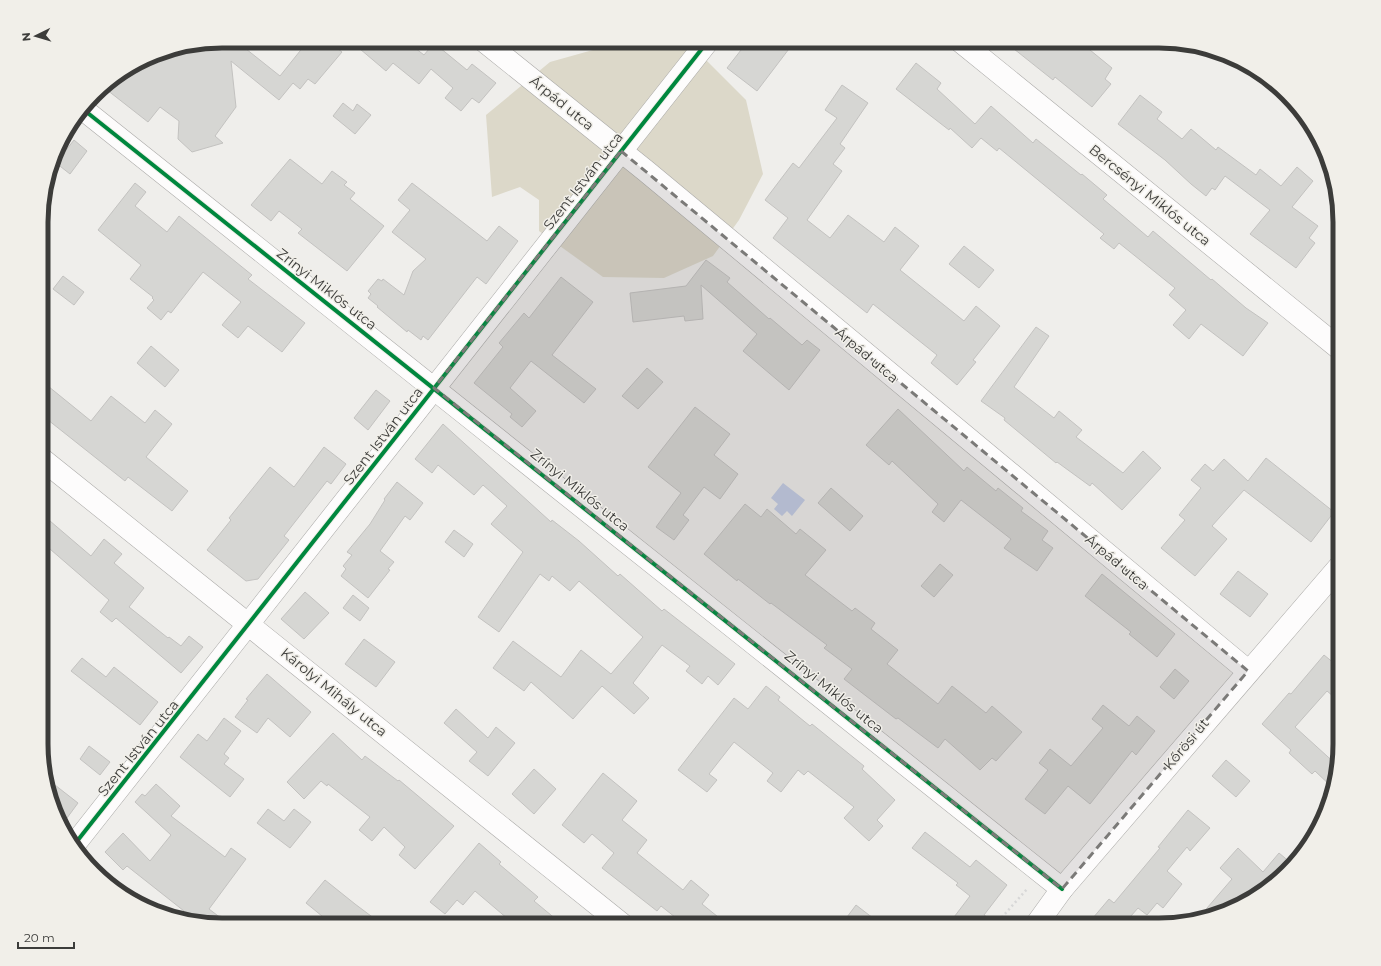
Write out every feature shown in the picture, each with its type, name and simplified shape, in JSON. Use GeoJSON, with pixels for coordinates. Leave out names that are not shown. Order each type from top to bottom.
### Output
{"type":"FeatureCollection","features":[{"type":"Feature","properties":{"kind":"street","name":"Árpád utca"},"geometry":{"type":"LineString","coordinates":[[493,48],[621,151],[1248,671]]}},
{"type":"Feature","properties":{"kind":"street","name":"Szent István utca"},"geometry":{"type":"LineString","coordinates":[[77,841],[250,624],[702,48]]}},
{"type":"Feature","properties":{"kind":"street","name":"Bercsényi Miklós utca"},"geometry":{"type":"LineString","coordinates":[[969,48],[1333,343]]}},
{"type":"Feature","properties":{"kind":"street","name":"Zrínyi Miklós utca"},"geometry":{"type":"LineString","coordinates":[[87,112],[1062,889]]}},
{"type":"Feature","properties":{"kind":"street","name":"Károlyi Mihály utca"},"geometry":{"type":"LineString","coordinates":[[48,465],[250,624],[615,918]]}},
{"type":"Feature","properties":{"kind":"street","name":"Kőrösi út"},"geometry":{"type":"LineString","coordinates":[[1041,918],[1062,889],[1333,574]]}},
{"type":"Feature","properties":{"kind":"path"},"geometry":{"type":"LineString","coordinates":[[1001,918],[1042,872]]}},
{"type":"Feature","properties":{"kind":"highlighted area"},"geometry":{"type":"Polygon","coordinates":[[[621,151],[1248,671],[1062,889],[434,388],[621,151]]]}},
{"type":"Feature","properties":{"kind":"shaded area"},"geometry":{"type":"Polygon","coordinates":[[[600,48],[694,48],[746,100],[763,174],[739,220],[713,256],[664,278],[603,277],[539,231],[539,200],[520,187],[492,197],[486,115],[550,62],[600,48]]]}},
{"type":"Feature","properties":{"kind":"water"},"geometry":{"type":"Polygon","coordinates":[[[783,483],[805,500],[792,516],[787,511],[782,516],[774,509],[778,504],[771,498],[783,483]]]}},
{"type":"Feature","properties":{"kind":"building"},"geometry":{"type":"Polygon","coordinates":[[[245,48],[280,76],[302,48],[337,48],[342,52],[315,84],[308,79],[300,89],[293,83],[279,100],[231,61],[236,107],[215,136],[223,143],[192,152],[178,139],[179,121],[160,107],[148,122],[108,90],[135,71],[166,57],[199,49],[245,48]]]}},
{"type":"Feature","properties":{"kind":"building"},"geometry":{"type":"Polygon","coordinates":[[[415,48],[424,55],[430,48],[440,48],[467,70],[472,64],[496,83],[479,103],[472,98],[461,111],[445,98],[453,88],[431,69],[419,84],[393,63],[386,71],[360,49],[415,48]]]}},
{"type":"Feature","properties":{"kind":"building"},"geometry":{"type":"Polygon","coordinates":[[[743,48],[790,48],[757,91],[727,68],[743,48]]]}},
{"type":"Feature","properties":{"kind":"building"},"geometry":{"type":"Polygon","coordinates":[[[1013,48],[1088,48],[1112,68],[1105,79],[1111,84],[1092,107],[1055,77],[1053,80],[1013,48]]]}},
{"type":"Feature","properties":{"kind":"building"},"geometry":{"type":"Polygon","coordinates":[[[916,63],[941,83],[937,89],[975,124],[991,106],[1033,143],[1036,139],[1081,175],[1082,174],[1107,195],[1103,199],[1148,237],[1153,231],[1246,308],[1268,323],[1243,356],[1201,324],[1189,339],[1173,325],[1186,310],[1169,295],[1175,288],[1119,243],[1114,249],[1100,238],[1104,234],[999,148],[997,151],[981,138],[972,148],[950,128],[949,130],[896,89],[916,63]]]}},
{"type":"Feature","properties":{"kind":"building"},"geometry":{"type":"Polygon","coordinates":[[[842,85],[868,103],[840,144],[845,148],[833,164],[842,171],[807,220],[830,238],[848,215],[884,242],[895,227],[919,246],[900,270],[964,321],[976,306],[1000,326],[973,360],[976,362],[957,385],[931,363],[937,355],[873,304],[867,313],[773,238],[788,218],[765,200],[793,163],[799,168],[837,118],[825,110],[842,85]]]}},
{"type":"Feature","properties":{"kind":"building"},"geometry":{"type":"Polygon","coordinates":[[[1140,95],[1162,112],[1157,119],[1182,139],[1191,129],[1216,150],[1218,147],[1256,175],[1260,169],[1281,186],[1297,167],[1313,181],[1292,207],[1318,226],[1309,238],[1315,243],[1296,268],[1250,234],[1270,210],[1225,176],[1215,190],[1212,188],[1206,196],[1165,160],[1118,124],[1140,95]]]}},
{"type":"Feature","properties":{"kind":"building"},"geometry":{"type":"Polygon","coordinates":[[[343,103],[353,111],[357,104],[371,115],[355,134],[333,116],[343,103]]]}},
{"type":"Feature","properties":{"kind":"building"},"geometry":{"type":"Polygon","coordinates":[[[74,140],[87,151],[70,174],[58,164],[60,158],[74,140]]]}},
{"type":"Feature","properties":{"kind":"building"},"geometry":{"type":"Polygon","coordinates":[[[290,159],[322,184],[332,171],[347,182],[344,185],[355,193],[350,199],[384,226],[347,271],[298,233],[302,229],[279,211],[271,221],[251,205],[290,159]]]}},
{"type":"Feature","properties":{"kind":"building"},"geometry":{"type":"Polygon","coordinates":[[[135,183],[146,192],[135,206],[167,232],[179,216],[252,275],[248,279],[305,323],[282,352],[248,326],[238,338],[222,325],[241,302],[203,272],[171,313],[168,311],[161,320],[147,308],[154,300],[152,298],[153,297],[130,279],[141,265],[98,230],[135,183]]]}},
{"type":"Feature","properties":{"kind":"building"},"geometry":{"type":"Polygon","coordinates":[[[412,183],[487,241],[499,226],[518,241],[486,284],[477,277],[428,340],[423,336],[421,340],[408,330],[407,332],[368,298],[371,294],[368,291],[378,279],[382,281],[383,279],[404,295],[413,271],[426,259],[392,232],[410,210],[398,200],[412,183]]]}},
{"type":"Feature","properties":{"kind":"building"},"geometry":{"type":"Polygon","coordinates":[[[964,246],[994,270],[979,288],[949,264],[964,246]]]}},
{"type":"Feature","properties":{"kind":"building"},"geometry":{"type":"Polygon","coordinates":[[[706,260],[730,278],[727,282],[769,319],[770,318],[802,345],[807,340],[820,350],[789,390],[743,351],[757,334],[701,285],[703,319],[685,321],[684,316],[633,322],[630,293],[686,286],[706,260]]]}},
{"type":"Feature","properties":{"kind":"building"},"geometry":{"type":"Polygon","coordinates":[[[63,276],[84,292],[74,305],[53,289],[63,276]]]}},
{"type":"Feature","properties":{"kind":"building"},"geometry":{"type":"Polygon","coordinates":[[[561,277],[593,302],[552,355],[596,389],[584,403],[531,361],[510,388],[536,411],[522,427],[510,417],[512,414],[474,383],[503,347],[499,343],[524,313],[529,318],[561,277]]]}},
{"type":"Feature","properties":{"kind":"building"},"geometry":{"type":"Polygon","coordinates":[[[1036,327],[1049,336],[1014,387],[1054,418],[1059,411],[1082,430],[1076,437],[1123,473],[1143,451],[1161,468],[1122,510],[1092,483],[1090,486],[1057,462],[1056,463],[1004,420],[1005,418],[981,401],[1036,327]]]}},
{"type":"Feature","properties":{"kind":"building"},"geometry":{"type":"Polygon","coordinates":[[[151,346],[179,370],[165,387],[137,363],[151,346]]]}},
{"type":"Feature","properties":{"kind":"building"},"geometry":{"type":"Polygon","coordinates":[[[647,368],[663,382],[638,409],[622,396],[647,368]]]}},
{"type":"Feature","properties":{"kind":"building"},"geometry":{"type":"Polygon","coordinates":[[[48,386],[91,421],[111,396],[145,423],[155,410],[172,424],[146,457],[188,491],[172,511],[128,477],[125,481],[48,420],[48,386]]]}},
{"type":"Feature","properties":{"kind":"building"},"geometry":{"type":"Polygon","coordinates":[[[376,390],[390,401],[368,430],[354,418],[376,390]]]}},
{"type":"Feature","properties":{"kind":"building"},"geometry":{"type":"Polygon","coordinates":[[[695,407],[730,434],[714,455],[738,474],[720,499],[704,487],[683,515],[689,520],[674,540],[656,527],[681,493],[648,467],[695,407]]]}},
{"type":"Feature","properties":{"kind":"building"},"geometry":{"type":"Polygon","coordinates":[[[898,409],[964,471],[967,467],[996,491],[998,488],[1023,508],[1021,511],[1048,531],[1042,540],[1053,548],[1037,571],[1004,548],[1011,539],[961,500],[944,522],[932,512],[938,504],[892,461],[889,465],[866,445],[898,409]]]}},
{"type":"Feature","properties":{"kind":"building"},"geometry":{"type":"Polygon","coordinates":[[[443,424],[551,522],[552,520],[579,541],[618,576],[620,574],[662,611],[664,609],[735,664],[718,685],[708,676],[702,684],[686,671],[690,666],[662,645],[633,683],[649,698],[634,714],[602,686],[573,719],[531,682],[524,691],[493,668],[513,641],[561,677],[581,650],[611,674],[643,637],[579,581],[570,591],[552,576],[549,581],[540,574],[499,632],[478,617],[523,552],[491,524],[507,506],[483,485],[474,495],[438,465],[432,473],[415,459],[443,424]]]}},
{"type":"Feature","properties":{"kind":"building"},"geometry":{"type":"Polygon","coordinates":[[[324,447],[346,464],[331,484],[327,481],[284,536],[289,540],[258,579],[246,581],[207,550],[231,520],[229,518],[270,467],[294,487],[324,447]]]}},
{"type":"Feature","properties":{"kind":"building"},"geometry":{"type":"Polygon","coordinates":[[[1266,458],[1333,511],[1333,513],[1311,542],[1244,490],[1212,526],[1227,539],[1195,576],[1161,548],[1185,520],[1179,515],[1201,488],[1191,480],[1205,464],[1213,471],[1224,459],[1248,481],[1266,458]]]}},
{"type":"Feature","properties":{"kind":"building"},"geometry":{"type":"Polygon","coordinates":[[[397,482],[423,503],[410,520],[405,516],[380,551],[394,562],[388,569],[390,570],[368,598],[341,576],[346,569],[343,566],[352,555],[347,552],[370,524],[385,500],[384,499],[397,482]]]}},
{"type":"Feature","properties":{"kind":"building"},"geometry":{"type":"Polygon","coordinates":[[[831,488],[863,516],[850,531],[818,503],[831,488]]]}},
{"type":"Feature","properties":{"kind":"building"},"geometry":{"type":"Polygon","coordinates":[[[745,504],[761,517],[767,509],[796,534],[800,529],[826,550],[805,575],[852,611],[855,608],[875,623],[871,629],[898,650],[887,664],[938,704],[952,686],[986,713],[992,706],[1022,732],[996,761],[992,758],[980,770],[945,739],[938,748],[898,718],[896,719],[844,679],[852,669],[824,648],[827,645],[738,579],[737,581],[704,554],[745,504]]]}},
{"type":"Feature","properties":{"kind":"building"},"geometry":{"type":"Polygon","coordinates":[[[48,519],[91,556],[104,539],[122,554],[114,563],[144,588],[129,607],[168,638],[169,637],[181,646],[189,636],[203,647],[181,673],[116,618],[112,622],[100,612],[109,600],[48,547],[48,519]]]}},
{"type":"Feature","properties":{"kind":"building"},"geometry":{"type":"Polygon","coordinates":[[[454,530],[473,544],[464,557],[445,542],[454,530]]]}},
{"type":"Feature","properties":{"kind":"building"},"geometry":{"type":"Polygon","coordinates":[[[940,564],[953,575],[934,597],[921,586],[940,564]]]}},
{"type":"Feature","properties":{"kind":"building"},"geometry":{"type":"Polygon","coordinates":[[[1238,571],[1268,594],[1250,617],[1220,594],[1238,571]]]}},
{"type":"Feature","properties":{"kind":"building"},"geometry":{"type":"Polygon","coordinates":[[[1102,574],[1175,634],[1157,657],[1129,634],[1131,632],[1085,596],[1102,574]]]}},
{"type":"Feature","properties":{"kind":"building"},"geometry":{"type":"Polygon","coordinates":[[[305,592],[329,613],[304,639],[281,619],[305,592]]]}},
{"type":"Feature","properties":{"kind":"building"},"geometry":{"type":"Polygon","coordinates":[[[353,595],[369,608],[360,621],[343,608],[353,595]]]}},
{"type":"Feature","properties":{"kind":"building"},"geometry":{"type":"Polygon","coordinates":[[[364,639],[395,662],[376,687],[345,664],[364,639]]]}},
{"type":"Feature","properties":{"kind":"building"},"geometry":{"type":"Polygon","coordinates":[[[1324,655],[1333,662],[1333,696],[1327,691],[1295,727],[1332,761],[1328,784],[1315,771],[1312,774],[1289,753],[1291,750],[1262,724],[1289,693],[1291,694],[1324,655]]]}},
{"type":"Feature","properties":{"kind":"building"},"geometry":{"type":"Polygon","coordinates":[[[82,658],[106,677],[114,667],[158,702],[140,725],[71,671],[82,658]]]}},
{"type":"Feature","properties":{"kind":"building"},"geometry":{"type":"Polygon","coordinates":[[[1175,669],[1189,681],[1174,699],[1160,687],[1175,669]]]}},
{"type":"Feature","properties":{"kind":"building"},"geometry":{"type":"Polygon","coordinates":[[[267,674],[311,712],[290,737],[268,718],[257,733],[235,717],[248,700],[246,699],[267,674]]]}},
{"type":"Feature","properties":{"kind":"building"},"geometry":{"type":"Polygon","coordinates":[[[766,686],[780,697],[778,700],[810,726],[812,724],[864,766],[862,769],[895,800],[877,820],[883,826],[869,841],[844,818],[854,807],[808,771],[804,775],[798,770],[781,792],[767,781],[773,773],[734,742],[709,774],[717,780],[707,792],[678,770],[734,698],[748,709],[766,686]]]}},
{"type":"Feature","properties":{"kind":"building"},"geometry":{"type":"Polygon","coordinates":[[[1103,705],[1129,726],[1137,716],[1155,731],[1136,755],[1132,751],[1090,804],[1068,786],[1045,814],[1025,799],[1048,770],[1039,763],[1050,749],[1071,766],[1103,728],[1092,719],[1103,705]]]}},
{"type":"Feature","properties":{"kind":"building"},"geometry":{"type":"Polygon","coordinates":[[[456,709],[488,738],[496,727],[515,743],[488,776],[469,761],[477,752],[444,723],[456,709]]]}},
{"type":"Feature","properties":{"kind":"building"},"geometry":{"type":"Polygon","coordinates":[[[224,718],[241,731],[224,754],[229,758],[224,764],[244,779],[230,797],[180,757],[198,734],[207,741],[224,718]]]}},
{"type":"Feature","properties":{"kind":"building"},"geometry":{"type":"Polygon","coordinates":[[[333,733],[362,760],[365,756],[398,781],[399,780],[454,826],[415,869],[399,855],[405,847],[384,827],[372,841],[359,830],[370,817],[328,784],[327,786],[321,781],[304,799],[287,782],[333,733]]]}},
{"type":"Feature","properties":{"kind":"building"},"geometry":{"type":"Polygon","coordinates":[[[89,746],[110,762],[100,775],[80,759],[89,746]]]}},
{"type":"Feature","properties":{"kind":"building"},"geometry":{"type":"Polygon","coordinates":[[[1226,760],[1250,781],[1236,797],[1212,776],[1226,760]]]}},
{"type":"Feature","properties":{"kind":"building"},"geometry":{"type":"Polygon","coordinates":[[[534,769],[556,789],[534,814],[512,794],[534,769]]]}},
{"type":"Feature","properties":{"kind":"building"},"geometry":{"type":"Polygon","coordinates":[[[603,773],[637,801],[622,820],[647,840],[637,853],[683,890],[691,880],[709,895],[702,904],[719,918],[676,918],[661,906],[657,911],[602,868],[614,853],[592,834],[584,843],[562,825],[603,773]]]}},
{"type":"Feature","properties":{"kind":"building"},"geometry":{"type":"Polygon","coordinates":[[[52,783],[78,803],[67,818],[61,811],[52,783]]]}},
{"type":"Feature","properties":{"kind":"building"},"geometry":{"type":"Polygon","coordinates":[[[156,784],[180,806],[171,816],[225,857],[231,848],[246,859],[209,909],[221,918],[199,917],[182,913],[184,911],[127,866],[123,870],[105,852],[123,833],[150,861],[171,835],[135,802],[142,794],[145,796],[156,784]]]}},
{"type":"Feature","properties":{"kind":"building"},"geometry":{"type":"Polygon","coordinates":[[[268,809],[284,821],[294,809],[311,822],[290,848],[257,823],[268,809]]]}},
{"type":"Feature","properties":{"kind":"building"},"geometry":{"type":"Polygon","coordinates":[[[1188,810],[1210,828],[1190,851],[1187,847],[1167,871],[1182,884],[1163,908],[1157,903],[1147,915],[1138,908],[1129,918],[1093,918],[1109,899],[1114,903],[1160,848],[1158,847],[1188,810]]]}},
{"type":"Feature","properties":{"kind":"building"},"geometry":{"type":"Polygon","coordinates":[[[925,832],[970,867],[976,860],[1007,885],[984,915],[988,918],[953,918],[970,896],[956,885],[958,883],[912,848],[925,832]]]}},
{"type":"Feature","properties":{"kind":"building"},"geometry":{"type":"Polygon","coordinates":[[[479,843],[501,862],[499,864],[538,897],[534,901],[555,918],[507,918],[475,891],[463,905],[457,900],[445,914],[430,902],[479,843]]]}},
{"type":"Feature","properties":{"kind":"building"},"geometry":{"type":"Polygon","coordinates":[[[1238,848],[1263,872],[1279,853],[1288,861],[1274,875],[1256,889],[1226,905],[1203,912],[1232,879],[1220,868],[1238,848]]]}},
{"type":"Feature","properties":{"kind":"building"},"geometry":{"type":"Polygon","coordinates":[[[325,880],[374,918],[324,918],[306,903],[325,880]]]}},
{"type":"Feature","properties":{"kind":"building"},"geometry":{"type":"Polygon","coordinates":[[[856,905],[873,918],[846,918],[856,905]]]}},
{"type":"Feature","properties":{"kind":"cycle path"},"geometry":{"type":"LineString","coordinates":[[77,841],[702,48]]}},
{"type":"Feature","properties":{"kind":"cycle path"},"geometry":{"type":"LineString","coordinates":[[87,112],[1062,889]]}}]}
